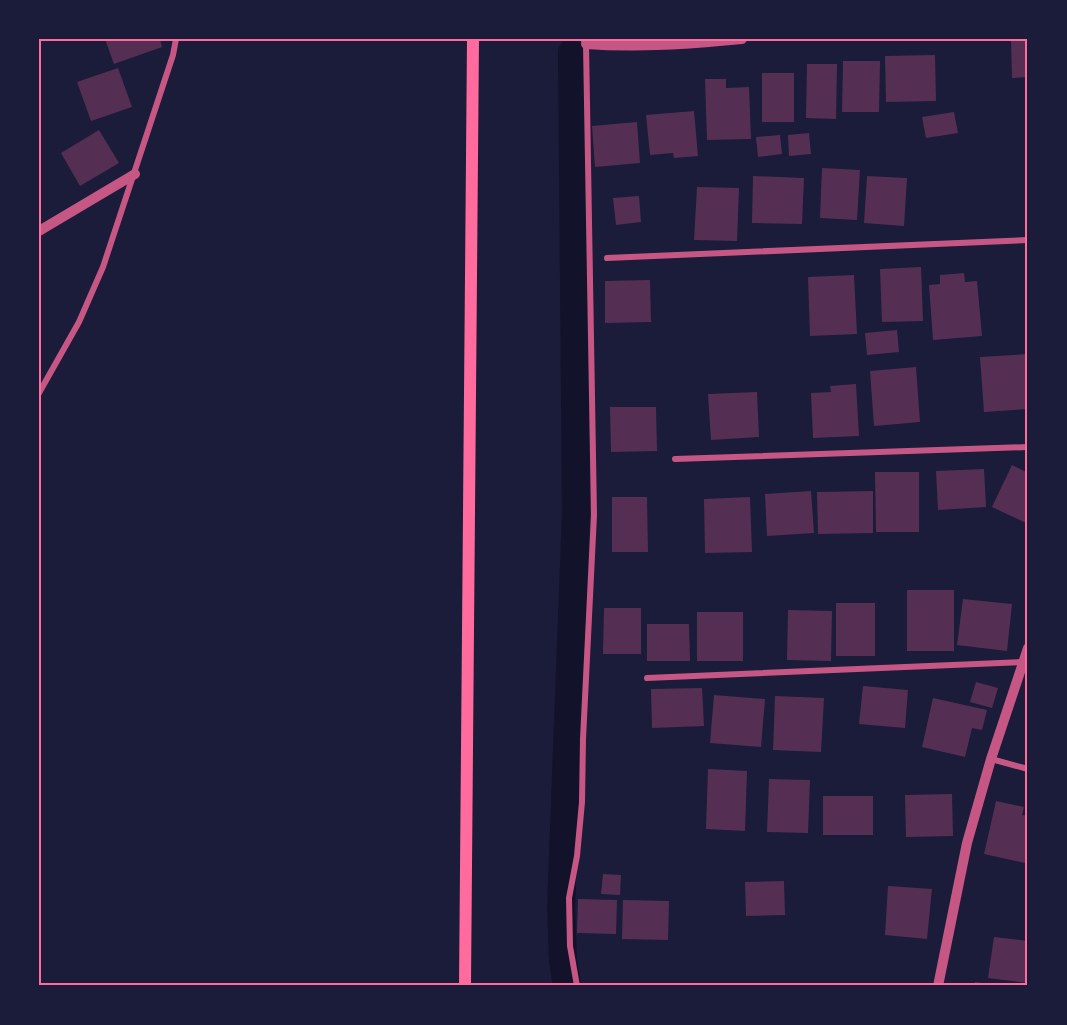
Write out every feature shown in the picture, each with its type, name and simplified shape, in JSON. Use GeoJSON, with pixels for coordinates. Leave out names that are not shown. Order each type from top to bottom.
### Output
{"type":"FeatureCollection","features":[{"type":"Feature","properties":{"kind":"main road"},"geometry":{"type":"LineString","coordinates":[[465,986],[473,39]]}},
{"type":"Feature","properties":{"kind":"street"},"geometry":{"type":"LineString","coordinates":[[39,393],[80,322],[103,267],[135,174],[176,39]]}},
{"type":"Feature","properties":{"kind":"street"},"geometry":{"type":"LineString","coordinates":[[577,986],[570,946],[569,898],[577,856],[582,802],[594,515],[584,42],[627,48],[742,39]]}},
{"type":"Feature","properties":{"kind":"street"},"geometry":{"type":"LineString","coordinates":[[39,231],[135,174]]}},
{"type":"Feature","properties":{"kind":"street"},"geometry":{"type":"LineString","coordinates":[[607,258],[1028,240]]}},
{"type":"Feature","properties":{"kind":"street"},"geometry":{"type":"LineString","coordinates":[[675,459],[1028,447]]}},
{"type":"Feature","properties":{"kind":"street"},"geometry":{"type":"LineString","coordinates":[[938,986],[968,843],[991,759],[1028,648]]}},
{"type":"Feature","properties":{"kind":"street"},"geometry":{"type":"LineString","coordinates":[[647,678],[1023,662]]}},
{"type":"Feature","properties":{"kind":"street"},"geometry":{"type":"LineString","coordinates":[[991,759],[1028,769]]}},
{"type":"Feature","properties":{"kind":"building"},"geometry":{"type":"Polygon","coordinates":[[[105,39],[160,39],[162,47],[114,64],[105,39]]]}},
{"type":"Feature","properties":{"kind":"building"},"geometry":{"type":"Polygon","coordinates":[[[1011,39],[1028,39],[1028,77],[1012,78],[1011,39]]]}},
{"type":"Feature","properties":{"kind":"building"},"geometry":{"type":"Polygon","coordinates":[[[935,55],[936,101],[886,102],[885,56],[935,55]]]}},
{"type":"Feature","properties":{"kind":"building"},"geometry":{"type":"Polygon","coordinates":[[[843,61],[880,61],[879,112],[842,112],[843,61]]]}},
{"type":"Feature","properties":{"kind":"building"},"geometry":{"type":"Polygon","coordinates":[[[807,64],[837,64],[836,119],[806,118],[807,64]]]}},
{"type":"Feature","properties":{"kind":"building"},"geometry":{"type":"Polygon","coordinates":[[[118,68],[132,107],[91,121],[77,82],[118,68]]]}},
{"type":"Feature","properties":{"kind":"building"},"geometry":{"type":"Polygon","coordinates":[[[762,73],[794,73],[794,122],[762,122],[762,73]]]}},
{"type":"Feature","properties":{"kind":"building"},"geometry":{"type":"Polygon","coordinates":[[[705,79],[726,79],[726,88],[749,87],[751,139],[707,140],[705,79]]]}},
{"type":"Feature","properties":{"kind":"building"},"geometry":{"type":"Polygon","coordinates":[[[694,111],[698,156],[674,158],[673,153],[650,155],[646,115],[694,111]]]}},
{"type":"Feature","properties":{"kind":"building"},"geometry":{"type":"Polygon","coordinates":[[[954,112],[958,133],[926,138],[922,117],[954,112]]]}},
{"type":"Feature","properties":{"kind":"building"},"geometry":{"type":"Polygon","coordinates":[[[637,122],[640,163],[595,167],[592,126],[637,122]]]}},
{"type":"Feature","properties":{"kind":"building"},"geometry":{"type":"Polygon","coordinates":[[[99,130],[119,163],[80,186],[61,153],[99,130]]]}},
{"type":"Feature","properties":{"kind":"building"},"geometry":{"type":"Polygon","coordinates":[[[809,133],[811,154],[789,156],[788,135],[809,133]]]}},
{"type":"Feature","properties":{"kind":"building"},"geometry":{"type":"Polygon","coordinates":[[[780,135],[782,154],[758,157],[756,137],[780,135]]]}},
{"type":"Feature","properties":{"kind":"building"},"geometry":{"type":"Polygon","coordinates":[[[822,168],[860,170],[857,220],[820,218],[822,168]]]}},
{"type":"Feature","properties":{"kind":"building"},"geometry":{"type":"Polygon","coordinates":[[[753,176],[804,178],[802,224],[752,223],[753,176]]]}},
{"type":"Feature","properties":{"kind":"building"},"geometry":{"type":"Polygon","coordinates":[[[867,176],[907,178],[904,226],[864,223],[867,176]]]}},
{"type":"Feature","properties":{"kind":"building"},"geometry":{"type":"Polygon","coordinates":[[[697,187],[739,188],[737,241],[694,240],[697,187]]]}},
{"type":"Feature","properties":{"kind":"building"},"geometry":{"type":"Polygon","coordinates":[[[639,196],[641,222],[616,225],[613,198],[639,196]]]}},
{"type":"Feature","properties":{"kind":"building"},"geometry":{"type":"Polygon","coordinates":[[[921,267],[923,321],[882,322],[880,269],[921,267]]]}},
{"type":"Feature","properties":{"kind":"building"},"geometry":{"type":"Polygon","coordinates":[[[964,273],[965,282],[977,281],[982,336],[933,340],[929,285],[940,284],[940,275],[964,273]]]}},
{"type":"Feature","properties":{"kind":"building"},"geometry":{"type":"Polygon","coordinates":[[[854,275],[857,334],[810,336],[808,277],[854,275]]]}},
{"type":"Feature","properties":{"kind":"building"},"geometry":{"type":"Polygon","coordinates":[[[650,280],[651,322],[605,323],[605,281],[650,280]]]}},
{"type":"Feature","properties":{"kind":"building"},"geometry":{"type":"Polygon","coordinates":[[[897,330],[899,352],[867,355],[865,333],[897,330]]]}},
{"type":"Feature","properties":{"kind":"building"},"geometry":{"type":"Polygon","coordinates":[[[1028,354],[1028,409],[984,412],[980,357],[1028,354]]]}},
{"type":"Feature","properties":{"kind":"building"},"geometry":{"type":"Polygon","coordinates":[[[916,367],[920,422],[874,426],[870,371],[916,367]]]}},
{"type":"Feature","properties":{"kind":"building"},"geometry":{"type":"Polygon","coordinates":[[[856,384],[859,436],[813,438],[811,393],[831,392],[830,386],[856,384]]]}},
{"type":"Feature","properties":{"kind":"building"},"geometry":{"type":"Polygon","coordinates":[[[757,392],[759,437],[711,440],[708,394],[757,392]]]}},
{"type":"Feature","properties":{"kind":"building"},"geometry":{"type":"Polygon","coordinates":[[[610,407],[656,407],[657,451],[611,452],[610,407]]]}},
{"type":"Feature","properties":{"kind":"building"},"geometry":{"type":"Polygon","coordinates":[[[1012,465],[1028,473],[1028,524],[992,507],[1012,465]]]}},
{"type":"Feature","properties":{"kind":"building"},"geometry":{"type":"Polygon","coordinates":[[[984,469],[986,507],[938,510],[936,471],[984,469]]]}},
{"type":"Feature","properties":{"kind":"building"},"geometry":{"type":"Polygon","coordinates":[[[875,472],[919,472],[919,532],[876,532],[875,472]]]}},
{"type":"Feature","properties":{"kind":"building"},"geometry":{"type":"Polygon","coordinates":[[[811,491],[814,533],[767,536],[765,494],[811,491]]]}},
{"type":"Feature","properties":{"kind":"building"},"geometry":{"type":"Polygon","coordinates":[[[873,491],[873,533],[818,534],[817,492],[873,491]]]}},
{"type":"Feature","properties":{"kind":"building"},"geometry":{"type":"Polygon","coordinates":[[[612,497],[647,497],[648,552],[612,552],[612,497]]]}},
{"type":"Feature","properties":{"kind":"building"},"geometry":{"type":"Polygon","coordinates":[[[750,497],[752,552],[705,553],[704,499],[750,497]]]}},
{"type":"Feature","properties":{"kind":"building"},"geometry":{"type":"Polygon","coordinates":[[[907,590],[954,590],[954,651],[907,651],[907,590]]]}},
{"type":"Feature","properties":{"kind":"building"},"geometry":{"type":"Polygon","coordinates":[[[963,599],[1012,604],[1007,651],[957,645],[963,599]]]}},
{"type":"Feature","properties":{"kind":"building"},"geometry":{"type":"Polygon","coordinates":[[[836,603],[875,603],[875,656],[836,656],[836,603]]]}},
{"type":"Feature","properties":{"kind":"building"},"geometry":{"type":"Polygon","coordinates":[[[604,608],[641,608],[641,654],[603,654],[604,608]]]}},
{"type":"Feature","properties":{"kind":"building"},"geometry":{"type":"Polygon","coordinates":[[[788,610],[832,611],[831,661],[787,660],[788,610]]]}},
{"type":"Feature","properties":{"kind":"building"},"geometry":{"type":"Polygon","coordinates":[[[697,612],[743,612],[743,661],[697,661],[697,612]]]}},
{"type":"Feature","properties":{"kind":"building"},"geometry":{"type":"Polygon","coordinates":[[[647,624],[689,624],[690,661],[647,661],[647,624]]]}},
{"type":"Feature","properties":{"kind":"building"},"geometry":{"type":"Polygon","coordinates":[[[976,682],[998,688],[992,708],[970,702],[976,682]]]}},
{"type":"Feature","properties":{"kind":"building"},"geometry":{"type":"Polygon","coordinates":[[[863,686],[908,690],[905,728],[859,724],[863,686]]]}},
{"type":"Feature","properties":{"kind":"building"},"geometry":{"type":"Polygon","coordinates":[[[702,688],[704,726],[652,728],[651,689],[702,688]]]}},
{"type":"Feature","properties":{"kind":"building"},"geometry":{"type":"Polygon","coordinates":[[[714,695],[765,699],[761,747],[710,743],[714,695]]]}},
{"type":"Feature","properties":{"kind":"building"},"geometry":{"type":"Polygon","coordinates":[[[775,696],[824,698],[821,752],[773,750],[775,696]]]}},
{"type":"Feature","properties":{"kind":"building"},"geometry":{"type":"Polygon","coordinates":[[[933,698],[987,710],[982,730],[972,728],[965,757],[922,747],[933,698]]]}},
{"type":"Feature","properties":{"kind":"building"},"geometry":{"type":"Polygon","coordinates":[[[708,769],[747,771],[745,831],[706,829],[708,769]]]}},
{"type":"Feature","properties":{"kind":"building"},"geometry":{"type":"Polygon","coordinates":[[[769,779],[810,780],[808,833],[767,832],[769,779]]]}},
{"type":"Feature","properties":{"kind":"building"},"geometry":{"type":"Polygon","coordinates":[[[952,794],[953,836],[906,837],[905,795],[952,794]]]}},
{"type":"Feature","properties":{"kind":"building"},"geometry":{"type":"Polygon","coordinates":[[[823,796],[873,796],[873,835],[823,835],[823,796]]]}},
{"type":"Feature","properties":{"kind":"building"},"geometry":{"type":"Polygon","coordinates":[[[996,801],[1024,807],[1022,815],[1028,816],[1028,849],[1025,863],[984,854],[996,801]]]}},
{"type":"Feature","properties":{"kind":"building"},"geometry":{"type":"Polygon","coordinates":[[[603,874],[621,875],[620,895],[601,894],[603,874]]]}},
{"type":"Feature","properties":{"kind":"building"},"geometry":{"type":"Polygon","coordinates":[[[784,881],[785,915],[746,916],[745,882],[784,881]]]}},
{"type":"Feature","properties":{"kind":"building"},"geometry":{"type":"Polygon","coordinates":[[[888,886],[932,889],[927,939],[885,935],[888,886]]]}},
{"type":"Feature","properties":{"kind":"building"},"geometry":{"type":"Polygon","coordinates":[[[578,899],[617,900],[616,934],[577,933],[578,899]]]}},
{"type":"Feature","properties":{"kind":"building"},"geometry":{"type":"Polygon","coordinates":[[[623,900],[669,901],[668,940],[622,939],[623,900]]]}},
{"type":"Feature","properties":{"kind":"building"},"geometry":{"type":"Polygon","coordinates":[[[994,937],[1028,941],[1028,983],[988,978],[994,937]]]}},
{"type":"Feature","properties":{"kind":"building"},"geometry":{"type":"Polygon","coordinates":[[[975,982],[997,985],[997,986],[974,986],[975,982]]]}},
{"type":"Feature","properties":{"kind":"waterway"},"geometry":{"type":"LineString","coordinates":[[567,986],[563,960],[561,908],[576,512],[572,52]]}}]}
